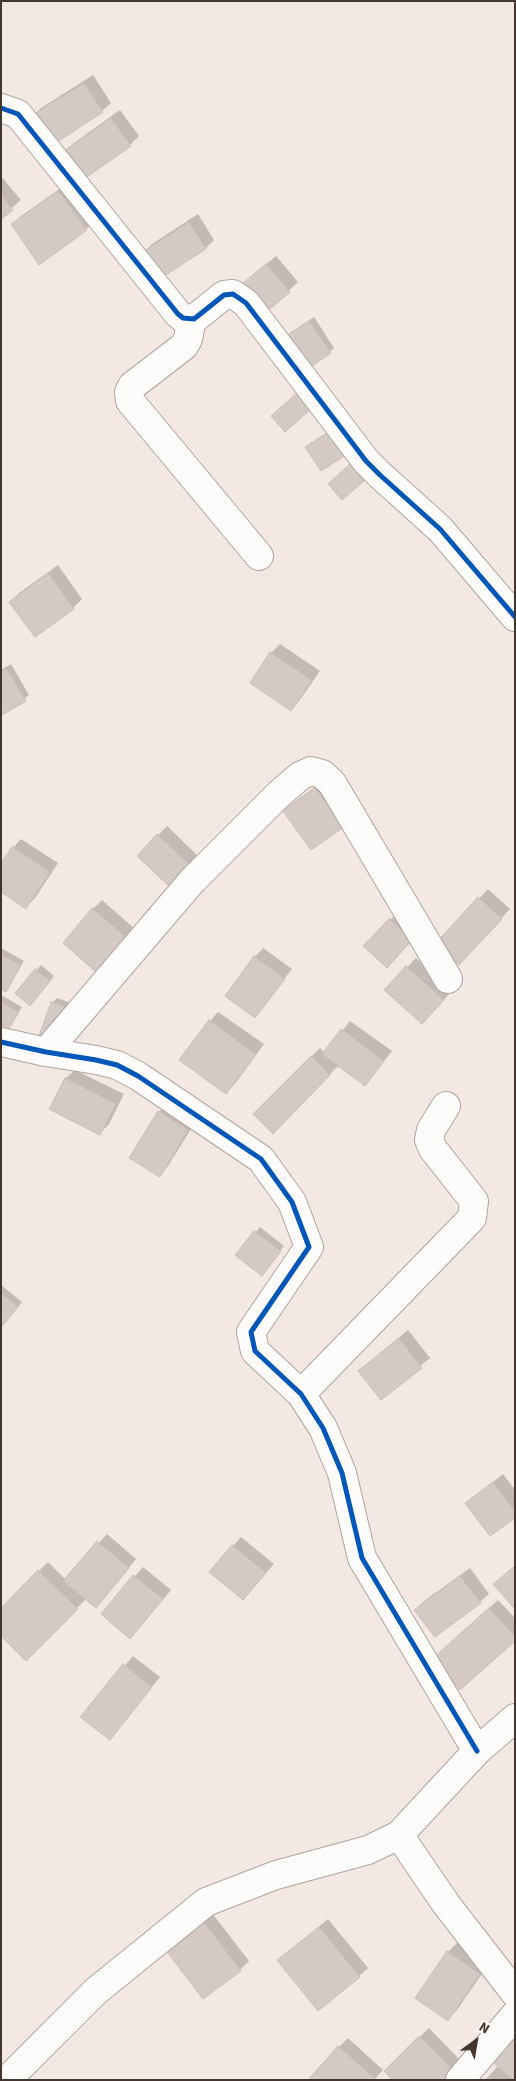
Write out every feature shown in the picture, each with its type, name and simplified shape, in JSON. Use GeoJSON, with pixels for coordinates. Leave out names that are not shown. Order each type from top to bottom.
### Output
{"type":"FeatureCollection","features":[{"type":"Feature","properties":{"kind":"street"},"geometry":{"type":"LineString","coordinates":[[1,108],[18,114],[178,314],[183,318],[192,319]]}},
{"type":"Feature","properties":{"kind":"street"},"geometry":{"type":"LineString","coordinates":[[259,556],[130,401],[129,392],[132,386],[184,346],[188,339],[192,319],[224,295],[232,294],[246,303],[366,461],[440,529],[515,617]]}},
{"type":"Feature","properties":{"kind":"street"},"geometry":{"type":"LineString","coordinates":[[46,1052],[192,880],[279,794],[300,776],[311,771],[322,774],[332,783],[448,979]]}},
{"type":"Feature","properties":{"kind":"street"},"geometry":{"type":"LineString","coordinates":[[1,1042],[117,1065],[138,1076],[261,1159],[292,1202],[309,1247],[251,1332],[254,1351],[302,1394],[323,1428],[342,1473],[362,1558],[477,1751]]}},
{"type":"Feature","properties":{"kind":"street"},"geometry":{"type":"LineString","coordinates":[[302,1394],[472,1218],[474,1201],[432,1149],[429,1140],[431,1130],[446,1106]]}},
{"type":"Feature","properties":{"kind":"street"},"geometry":{"type":"LineString","coordinates":[[7,2080],[96,1991],[206,1902],[276,1875],[368,1850],[399,1835],[477,1751],[515,1718]]}},
{"type":"Feature","properties":{"kind":"street"},"geometry":{"type":"LineString","coordinates":[[399,1835],[446,1904],[515,1993]]}},
{"type":"Feature","properties":{"kind":"street"},"geometry":{"type":"LineString","coordinates":[[460,2080],[515,2015]]}},
{"type":"Feature","properties":{"kind":"building"},"geometry":{"type":"Polygon","coordinates":[[[84,83],[103,112],[51,146],[31,116],[84,83]]]}},
{"type":"Feature","properties":{"kind":"building"},"geometry":{"type":"Polygon","coordinates":[[[111,118],[131,146],[84,179],[64,151],[111,118]]]}},
{"type":"Feature","properties":{"kind":"building"},"geometry":{"type":"Polygon","coordinates":[[[58,191],[87,230],[39,265],[11,224],[58,191]]]}},
{"type":"Feature","properties":{"kind":"building"},"geometry":{"type":"Polygon","coordinates":[[[1,195],[13,210],[1,219],[1,195]]]}},
{"type":"Feature","properties":{"kind":"building"},"geometry":{"type":"Polygon","coordinates":[[[189,222],[206,249],[159,279],[141,253],[189,222]]]}},
{"type":"Feature","properties":{"kind":"building"},"geometry":{"type":"Polygon","coordinates":[[[266,264],[290,292],[262,316],[237,288],[266,264]]]}},
{"type":"Feature","properties":{"kind":"building"},"geometry":{"type":"Polygon","coordinates":[[[309,321],[331,353],[306,370],[284,337],[309,321]]]}},
{"type":"Feature","properties":{"kind":"building"},"geometry":{"type":"Polygon","coordinates":[[[297,393],[311,409],[285,432],[271,416],[297,393]]]}},
{"type":"Feature","properties":{"kind":"building"},"geometry":{"type":"Polygon","coordinates":[[[330,431],[346,455],[321,471],[305,447],[330,431]]]}},
{"type":"Feature","properties":{"kind":"building"},"geometry":{"type":"Polygon","coordinates":[[[350,464],[364,481],[342,500],[328,484],[350,464]]]}},
{"type":"Feature","properties":{"kind":"building"},"geometry":{"type":"Polygon","coordinates":[[[48,573],[74,609],[35,637],[9,602],[48,573]]]}},
{"type":"Feature","properties":{"kind":"building"},"geometry":{"type":"Polygon","coordinates":[[[270,652],[312,680],[291,711],[250,683],[270,652]]]}},
{"type":"Feature","properties":{"kind":"building"},"geometry":{"type":"Polygon","coordinates":[[[6,668],[26,701],[2,715],[1,671],[6,668]]]}},
{"type":"Feature","properties":{"kind":"building"},"geometry":{"type":"Polygon","coordinates":[[[315,788],[344,827],[311,850],[283,811],[315,788]]]}},
{"type":"Feature","properties":{"kind":"building"},"geometry":{"type":"Polygon","coordinates":[[[157,834],[190,865],[170,887],[137,856],[157,834]]]}},
{"type":"Feature","properties":{"kind":"building"},"geometry":{"type":"Polygon","coordinates":[[[12,847],[50,872],[26,909],[1,892],[1,863],[12,847]]]}},
{"type":"Feature","properties":{"kind":"building"},"geometry":{"type":"Polygon","coordinates":[[[478,897],[502,919],[459,965],[436,943],[478,897]]]}},
{"type":"Feature","properties":{"kind":"building"},"geometry":{"type":"Polygon","coordinates":[[[92,908],[127,938],[97,973],[63,943],[92,908]]]}},
{"type":"Feature","properties":{"kind":"building"},"geometry":{"type":"Polygon","coordinates":[[[389,919],[412,940],[387,968],[363,946],[389,919]]]}},
{"type":"Feature","properties":{"kind":"building"},"geometry":{"type":"Polygon","coordinates":[[[1,955],[21,965],[6,992],[1,989],[1,955]]]}},
{"type":"Feature","properties":{"kind":"building"},"geometry":{"type":"Polygon","coordinates":[[[254,956],[285,979],[255,1018],[225,996],[254,956]]]}},
{"type":"Feature","properties":{"kind":"building"},"geometry":{"type":"Polygon","coordinates":[[[406,966],[444,1000],[422,1024],[384,990],[406,966]]]}},
{"type":"Feature","properties":{"kind":"building"},"geometry":{"type":"Polygon","coordinates":[[[35,969],[50,981],[30,1006],[15,993],[35,969]]]}},
{"type":"Feature","properties":{"kind":"building"},"geometry":{"type":"Polygon","coordinates":[[[1,1002],[19,1012],[5,1035],[1,1033],[1,1002]]]}},
{"type":"Feature","properties":{"kind":"building"},"geometry":{"type":"Polygon","coordinates":[[[51,1002],[73,1009],[61,1044],[39,1036],[51,1002]]]}},
{"type":"Feature","properties":{"kind":"building"},"geometry":{"type":"Polygon","coordinates":[[[209,1020],[256,1054],[226,1094],[179,1060],[209,1020]]]}},
{"type":"Feature","properties":{"kind":"building"},"geometry":{"type":"Polygon","coordinates":[[[341,1029],[384,1061],[365,1086],[322,1054],[341,1029]]]}},
{"type":"Feature","properties":{"kind":"building"},"geometry":{"type":"Polygon","coordinates":[[[311,1056],[330,1075],[273,1134],[253,1114],[311,1056]]]}},
{"type":"Feature","properties":{"kind":"building"},"geometry":{"type":"Polygon","coordinates":[[[65,1078],[116,1104],[100,1135],[49,1109],[65,1078]]]}},
{"type":"Feature","properties":{"kind":"building"},"geometry":{"type":"Polygon","coordinates":[[[158,1111],[188,1130],[160,1177],[129,1158],[158,1111]]]}},
{"type":"Feature","properties":{"kind":"building"},"geometry":{"type":"Polygon","coordinates":[[[254,1231],[281,1251],[262,1276],[235,1255],[254,1231]]]}},
{"type":"Feature","properties":{"kind":"building"},"geometry":{"type":"Polygon","coordinates":[[[1,1293],[18,1307],[4,1324],[1,1322],[1,1293]]]}},
{"type":"Feature","properties":{"kind":"building"},"geometry":{"type":"Polygon","coordinates":[[[399,1338],[422,1368],[381,1400],[358,1371],[399,1338]]]}},
{"type":"Feature","properties":{"kind":"building"},"geometry":{"type":"Polygon","coordinates":[[[493,1482],[515,1511],[515,1518],[490,1536],[465,1503],[493,1482]]]}},
{"type":"Feature","properties":{"kind":"building"},"geometry":{"type":"Polygon","coordinates":[[[97,1541],[129,1568],[96,1608],[63,1581],[97,1541]]]}},
{"type":"Feature","properties":{"kind":"building"},"geometry":{"type":"Polygon","coordinates":[[[232,1545],[266,1573],[243,1600],[209,1572],[232,1545]]]}},
{"type":"Feature","properties":{"kind":"building"},"geometry":{"type":"Polygon","coordinates":[[[515,1566],[515,1607],[514,1608],[493,1584],[515,1566]]]}},
{"type":"Feature","properties":{"kind":"building"},"geometry":{"type":"Polygon","coordinates":[[[38,1570],[78,1609],[26,1661],[1,1636],[1,1608],[38,1570]]]}},
{"type":"Feature","properties":{"kind":"building"},"geometry":{"type":"Polygon","coordinates":[[[133,1575],[163,1599],[130,1639],[101,1614],[133,1575]]]}},
{"type":"Feature","properties":{"kind":"building"},"geometry":{"type":"Polygon","coordinates":[[[460,1576],[481,1603],[435,1637],[414,1610],[460,1576]]]}},
{"type":"Feature","properties":{"kind":"building"},"geometry":{"type":"Polygon","coordinates":[[[489,1608],[515,1637],[515,1641],[460,1690],[432,1659],[489,1608]]]}},
{"type":"Feature","properties":{"kind":"building"},"geometry":{"type":"Polygon","coordinates":[[[123,1664],[152,1687],[110,1740],[80,1717],[123,1664]]]}},
{"type":"Feature","properties":{"kind":"building"},"geometry":{"type":"Polygon","coordinates":[[[200,1917],[241,1971],[203,1999],[162,1945],[200,1917]]]}},
{"type":"Feature","properties":{"kind":"building"},"geometry":{"type":"Polygon","coordinates":[[[319,1927],[360,1977],[318,2011],[277,1960],[319,1927]]]}},
{"type":"Feature","properties":{"kind":"building"},"geometry":{"type":"Polygon","coordinates":[[[447,1951],[480,1974],[448,2021],[415,1998],[447,1951]]]}},
{"type":"Feature","properties":{"kind":"building"},"geometry":{"type":"Polygon","coordinates":[[[419,2036],[453,2070],[444,2080],[392,2080],[384,2071],[419,2036]]]}},
{"type":"Feature","properties":{"kind":"building"},"geometry":{"type":"Polygon","coordinates":[[[515,2036],[515,2080],[513,2080],[492,2061],[515,2036]]]}},
{"type":"Feature","properties":{"kind":"building"},"geometry":{"type":"Polygon","coordinates":[[[338,2046],[375,2079],[375,2080],[308,2080],[338,2046]]]}},
{"type":"Feature","properties":{"kind":"cycle path"},"geometry":{"type":"LineString","coordinates":[[1,108],[18,114],[183,318],[194,319],[224,295],[233,294],[246,303],[366,461],[440,529],[515,617]]}},
{"type":"Feature","properties":{"kind":"cycle path"},"geometry":{"type":"LineString","coordinates":[[1,1042],[117,1065],[138,1076],[261,1159],[292,1202],[309,1247],[251,1332],[255,1351],[301,1394],[323,1428],[342,1473],[362,1558],[477,1751]]}}]}
